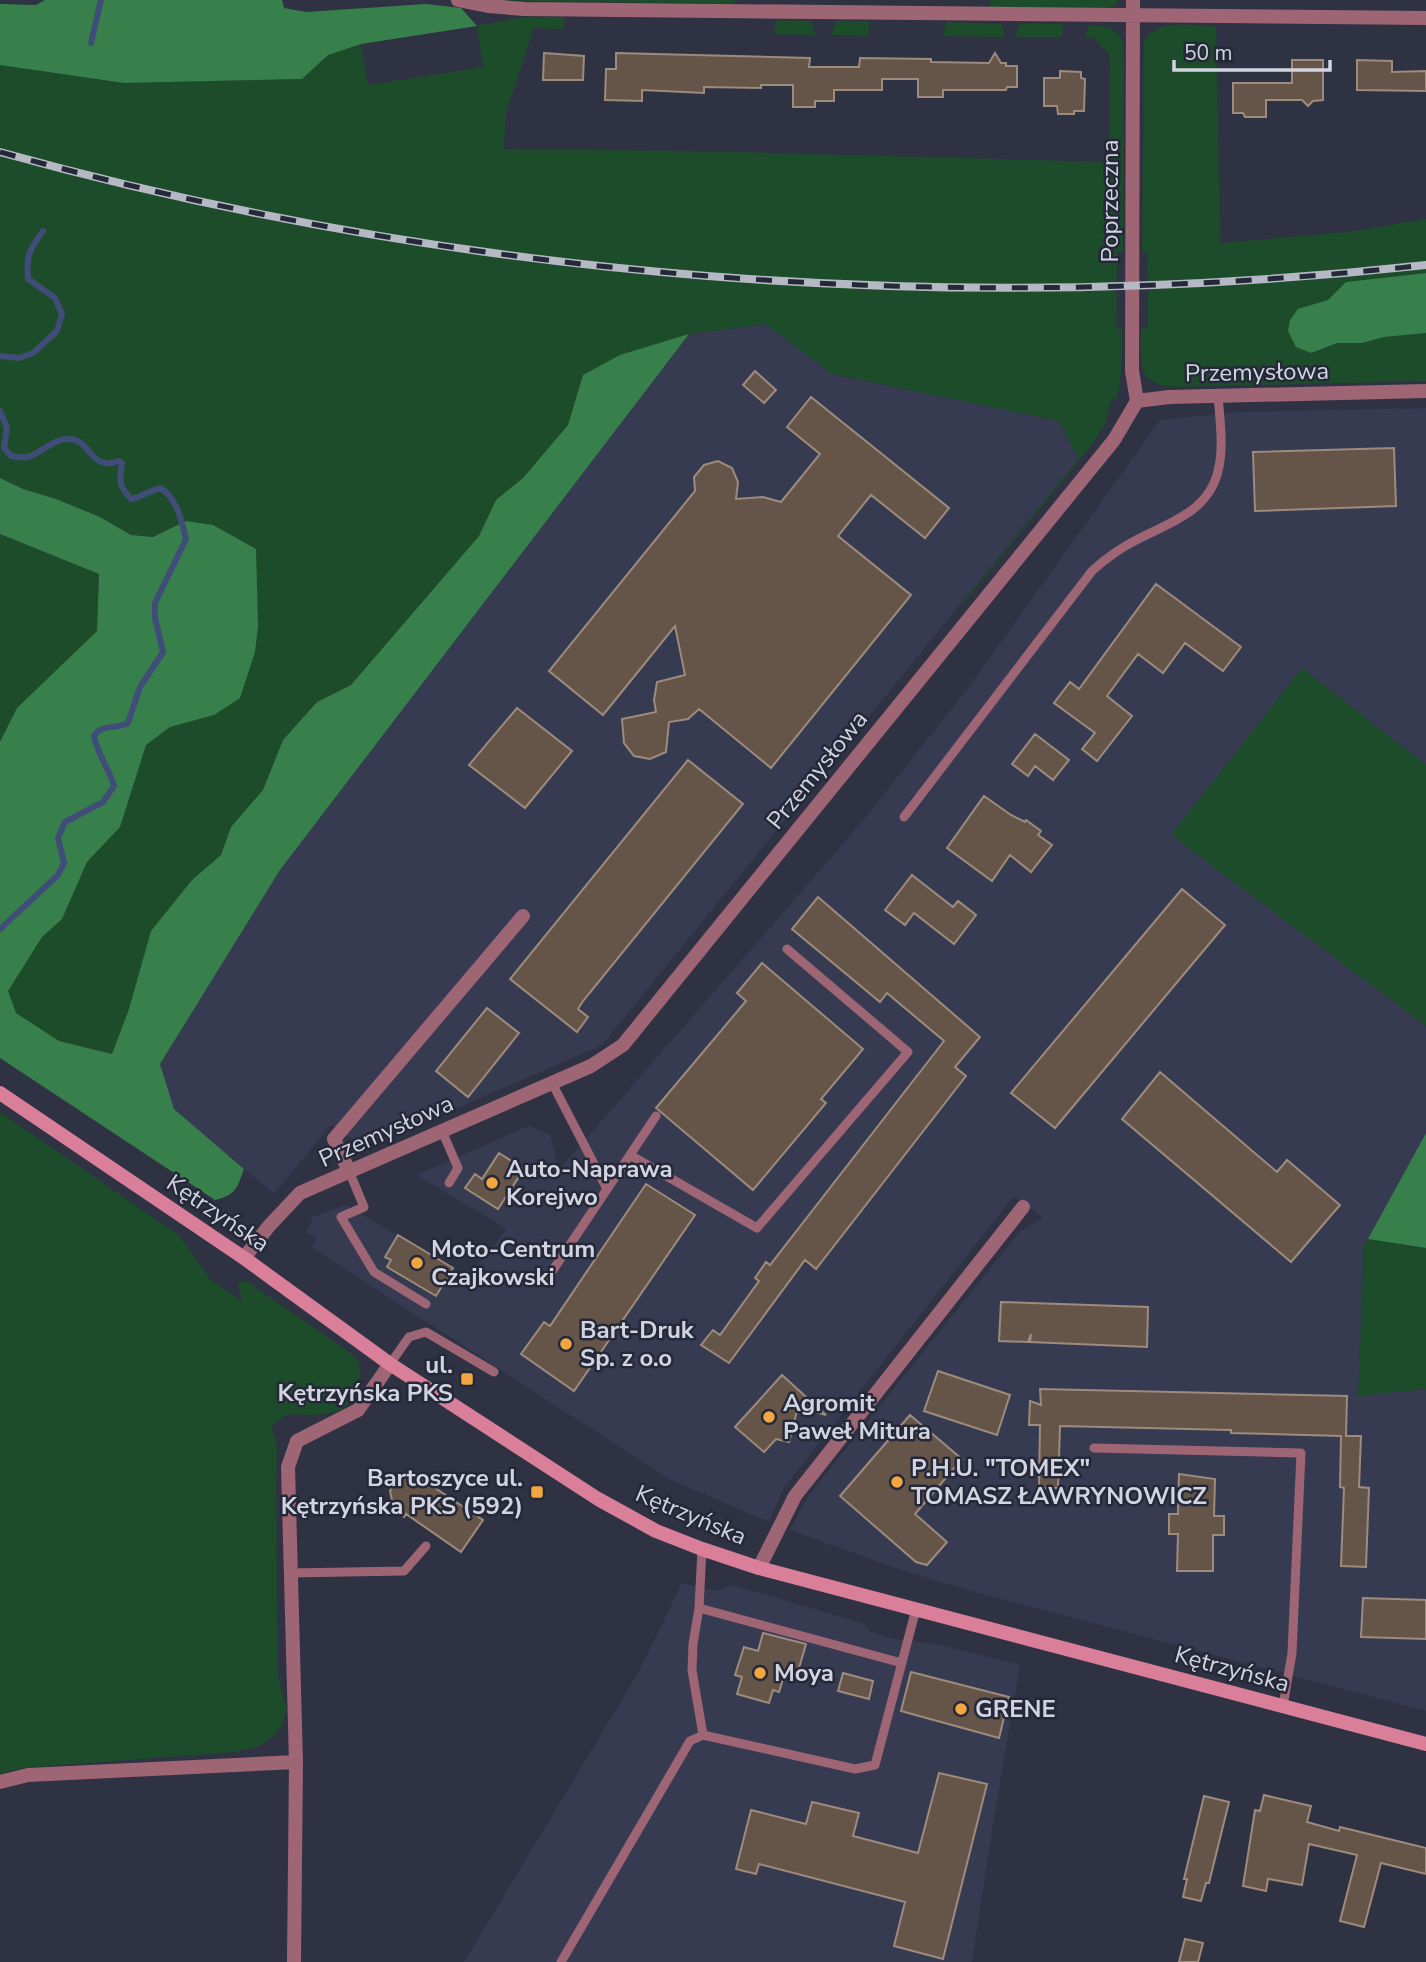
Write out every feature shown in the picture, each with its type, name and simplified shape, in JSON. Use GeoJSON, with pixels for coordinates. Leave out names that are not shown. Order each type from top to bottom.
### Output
{"type":"FeatureCollection","features":[{"type":"Feature","properties":{"kind":"main road","name":"Kętrzyńska"},"geometry":{"type":"LineString","coordinates":[[0,1093],[244,1258],[390,1364],[598,1499],[656,1531],[760,1568],[1426,1744]]}},
{"type":"Feature","properties":{"kind":"street"},"geometry":{"type":"LineString","coordinates":[[458,0],[524,9],[1426,18]]}},
{"type":"Feature","properties":{"kind":"street","name":"Poprzeczna"},"geometry":{"type":"LineString","coordinates":[[1133,0],[1132,371],[1137,401]]}},
{"type":"Feature","properties":{"kind":"street","name":"Przemysłowa"},"geometry":{"type":"LineString","coordinates":[[244,1258],[277,1215],[300,1193],[591,1066],[623,1045],[1114,440],[1137,401],[1170,397],[1426,391]]}},
{"type":"Feature","properties":{"kind":"street"},"geometry":{"type":"LineString","coordinates":[[349,1171],[334,1139],[523,916]]}},
{"type":"Feature","properties":{"kind":"street"},"geometry":{"type":"LineString","coordinates":[[760,1568],[795,1496],[1023,1207]]}},
{"type":"Feature","properties":{"kind":"street"},"geometry":{"type":"LineString","coordinates":[[293,1962],[296,1762],[288,1467],[296,1441],[358,1410],[390,1364]]}},
{"type":"Feature","properties":{"kind":"street"},"geometry":{"type":"LineString","coordinates":[[0,1782],[28,1775],[296,1762]]}},
{"type":"Feature","properties":{"kind":"lane"},"geometry":{"type":"LineString","coordinates":[[904,817],[1092,571],[1122,547],[1176,521],[1204,500],[1214,485],[1219,470],[1221,447],[1218,396]]}},
{"type":"Feature","properties":{"kind":"lane"},"geometry":{"type":"LineString","coordinates":[[630,1155],[757,1228],[908,1052],[787,949]]}},
{"type":"Feature","properties":{"kind":"lane"},"geometry":{"type":"LineString","coordinates":[[552,1083],[607,1189]]}},
{"type":"Feature","properties":{"kind":"lane"},"geometry":{"type":"LineString","coordinates":[[545,1282],[656,1116]]}},
{"type":"Feature","properties":{"kind":"lane"},"geometry":{"type":"LineString","coordinates":[[442,1131],[458,1168],[449,1183]]}},
{"type":"Feature","properties":{"kind":"lane"},"geometry":{"type":"LineString","coordinates":[[349,1171],[364,1207],[341,1217],[374,1272],[426,1304]]}},
{"type":"Feature","properties":{"kind":"lane"},"geometry":{"type":"LineString","coordinates":[[390,1364],[409,1337],[426,1332],[494,1372]]}},
{"type":"Feature","properties":{"kind":"lane"},"geometry":{"type":"LineString","coordinates":[[1094,1448],[1301,1453],[1292,1653],[1283,1706]]}},
{"type":"Feature","properties":{"kind":"lane"},"geometry":{"type":"LineString","coordinates":[[290,1573],[404,1571],[426,1546]]}},
{"type":"Feature","properties":{"kind":"lane"},"geometry":{"type":"LineString","coordinates":[[702,1549],[692,1670],[703,1735]]}},
{"type":"Feature","properties":{"kind":"lane"},"geometry":{"type":"LineString","coordinates":[[699,1608],[902,1663]]}},
{"type":"Feature","properties":{"kind":"lane"},"geometry":{"type":"LineString","coordinates":[[561,1962],[690,1741],[703,1735],[855,1769],[874,1765],[916,1609]]}},
{"type":"Feature","properties":{"kind":"shaded area"},"geometry":{"type":"Polygon","coordinates":[[[766,324],[832,374],[1059,421],[1079,458],[602,1045],[366,1148],[331,1125],[274,1194],[174,1109],[160,1064],[280,870],[689,334],[766,324]]]}},
{"type":"Feature","properties":{"kind":"shaded area"},"geometry":{"type":"Polygon","coordinates":[[[1426,408],[1426,765],[1302,668],[1172,835],[1426,1026],[1426,1133],[1364,1248],[1358,1395],[1426,1389],[1426,1711],[968,1590],[904,1571],[790,1530],[808,1496],[1020,1231],[1043,1218],[1014,1196],[783,1489],[769,1522],[669,1479],[311,1247],[317,1238],[306,1232],[313,1217],[346,1205],[468,1277],[507,1229],[416,1175],[529,1126],[550,1135],[559,1170],[861,823],[968,688],[1160,420],[1241,412],[1426,408]]]}},
{"type":"Feature","properties":{"kind":"shaded area"},"geometry":{"type":"Polygon","coordinates":[[[682,1583],[717,1591],[732,1585],[865,1624],[869,1631],[894,1639],[936,1644],[1020,1665],[972,1962],[464,1962],[637,1675],[682,1583]]]}},
{"type":"Feature","properties":{"kind":"green space"},"geometry":{"type":"Polygon","coordinates":[[[45,0],[282,0],[284,8],[306,12],[426,4],[461,8],[477,26],[361,44],[328,55],[302,79],[124,83],[0,65],[0,4],[36,5],[45,0]]]}},
{"type":"Feature","properties":{"kind":"green space"},"geometry":{"type":"Polygon","coordinates":[[[478,0],[736,0],[732,4],[478,0]]]}},
{"type":"Feature","properties":{"kind":"green space"},"geometry":{"type":"Polygon","coordinates":[[[990,0],[1120,0],[1103,9],[990,7],[990,0]]]}},
{"type":"Feature","properties":{"kind":"green space"},"geometry":{"type":"Polygon","coordinates":[[[522,17],[564,17],[564,29],[534,28],[506,113],[504,149],[1109,162],[1110,56],[1093,37],[1085,37],[1089,25],[1116,31],[1124,46],[1123,251],[1117,252],[1117,283],[1113,283],[1113,292],[1117,293],[1116,327],[1122,328],[1122,364],[1117,399],[1112,398],[1105,424],[1091,446],[961,604],[1079,458],[1059,421],[832,374],[766,324],[689,334],[583,375],[568,425],[523,478],[496,500],[479,536],[351,685],[317,702],[283,740],[263,790],[231,827],[221,855],[192,880],[129,1009],[113,1054],[59,1041],[16,1013],[7,991],[42,937],[62,919],[87,862],[120,827],[146,745],[170,727],[214,715],[186,521],[153,537],[131,535],[100,517],[0,478],[0,65],[124,83],[302,79],[328,55],[361,44],[368,85],[483,67],[477,26],[522,17]]]}},
{"type":"Feature","properties":{"kind":"green space"},"geometry":{"type":"Polygon","coordinates":[[[777,20],[811,21],[815,35],[773,34],[777,20]]]}},
{"type":"Feature","properties":{"kind":"green space"},"geometry":{"type":"Polygon","coordinates":[[[836,21],[869,21],[869,36],[831,35],[836,21]]]}},
{"type":"Feature","properties":{"kind":"green space"},"geometry":{"type":"Polygon","coordinates":[[[947,22],[1002,24],[1005,37],[942,36],[947,22]]]}},
{"type":"Feature","properties":{"kind":"green space"},"geometry":{"type":"Polygon","coordinates":[[[1019,24],[1063,24],[1062,37],[1016,37],[1019,24]]]}},
{"type":"Feature","properties":{"kind":"green space"},"geometry":{"type":"Polygon","coordinates":[[[1165,26],[1216,26],[1220,243],[1348,232],[1426,219],[1426,273],[1346,282],[1328,300],[1298,309],[1311,353],[1337,343],[1362,343],[1384,337],[1426,333],[1426,381],[1171,387],[1159,385],[1145,374],[1141,358],[1141,328],[1148,328],[1148,291],[1151,291],[1151,282],[1148,282],[1147,252],[1142,251],[1144,43],[1156,29],[1165,26]]]}},
{"type":"Feature","properties":{"kind":"green space"},"geometry":{"type":"Polygon","coordinates":[[[1426,273],[1426,333],[1384,337],[1362,343],[1337,343],[1311,353],[1296,347],[1288,331],[1290,320],[1298,309],[1328,300],[1346,282],[1426,273]]]}},
{"type":"Feature","properties":{"kind":"green space"},"geometry":{"type":"Polygon","coordinates":[[[689,334],[280,870],[160,1064],[174,1109],[244,1169],[235,1190],[215,1200],[0,1058],[0,742],[17,708],[97,631],[99,574],[0,534],[0,478],[100,517],[131,535],[153,537],[186,521],[213,525],[256,549],[258,626],[255,652],[240,698],[214,715],[170,727],[146,745],[120,827],[87,862],[62,919],[42,937],[8,991],[16,1013],[59,1041],[112,1054],[129,1009],[151,931],[192,880],[221,855],[231,827],[263,790],[283,740],[317,702],[351,685],[479,536],[496,500],[523,478],[568,425],[583,375],[620,355],[689,334]]]}},
{"type":"Feature","properties":{"kind":"green space"},"geometry":{"type":"Polygon","coordinates":[[[0,534],[99,574],[97,631],[17,708],[0,742],[0,534]]]}},
{"type":"Feature","properties":{"kind":"green space"},"geometry":{"type":"Polygon","coordinates":[[[1302,668],[1426,765],[1426,1026],[1171,835],[1302,668]]]}},
{"type":"Feature","properties":{"kind":"green space"},"geometry":{"type":"Polygon","coordinates":[[[0,1112],[180,1236],[210,1279],[242,1301],[238,1285],[240,1282],[248,1282],[349,1352],[358,1364],[359,1379],[351,1399],[343,1408],[332,1413],[287,1414],[271,1426],[277,1443],[278,1677],[287,1709],[275,1735],[259,1746],[235,1752],[21,1768],[0,1774],[0,1112]]]}},
{"type":"Feature","properties":{"kind":"green space"},"geometry":{"type":"Polygon","coordinates":[[[1426,1133],[1426,1248],[1368,1239],[1426,1133]]]}},
{"type":"Feature","properties":{"kind":"green space"},"geometry":{"type":"Polygon","coordinates":[[[1368,1239],[1426,1248],[1426,1389],[1358,1396],[1364,1247],[1368,1239]]]}},
{"type":"Feature","properties":{"kind":"building"},"geometry":{"type":"Polygon","coordinates":[[[544,53],[584,56],[583,80],[543,80],[544,53]]]}},
{"type":"Feature","properties":{"kind":"building"},"geometry":{"type":"Polygon","coordinates":[[[616,53],[810,58],[809,67],[859,67],[860,58],[989,63],[995,53],[1006,66],[1017,66],[1017,87],[1007,87],[1006,90],[943,90],[943,97],[918,97],[918,79],[882,79],[882,90],[834,90],[834,101],[815,101],[815,107],[793,107],[793,85],[761,85],[761,88],[704,87],[704,93],[642,90],[642,101],[605,100],[606,69],[616,69],[616,53]]]}},
{"type":"Feature","properties":{"kind":"building"},"geometry":{"type":"Polygon","coordinates":[[[1292,60],[1323,60],[1323,100],[1313,101],[1308,106],[1302,100],[1266,100],[1266,117],[1245,117],[1243,113],[1233,113],[1233,83],[1292,83],[1292,60]]]}},
{"type":"Feature","properties":{"kind":"building"},"geometry":{"type":"Polygon","coordinates":[[[1357,60],[1392,61],[1392,72],[1426,71],[1426,91],[1357,90],[1357,60]]]}},
{"type":"Feature","properties":{"kind":"building"},"geometry":{"type":"Polygon","coordinates":[[[1060,71],[1081,72],[1081,78],[1085,79],[1084,111],[1058,114],[1057,106],[1044,106],[1044,78],[1060,78],[1060,71]]]}},
{"type":"Feature","properties":{"kind":"building"},"geometry":{"type":"Polygon","coordinates":[[[755,371],[776,390],[764,403],[743,385],[755,371]]]}},
{"type":"Feature","properties":{"kind":"building"},"geometry":{"type":"Polygon","coordinates":[[[811,397],[949,508],[925,538],[871,495],[838,536],[911,595],[771,768],[699,709],[688,719],[669,722],[666,752],[650,759],[634,756],[624,743],[622,719],[656,712],[654,700],[657,682],[685,675],[675,626],[603,715],[549,671],[695,491],[694,477],[704,465],[718,461],[732,468],[738,482],[736,499],[763,497],[781,502],[820,454],[787,427],[811,397]]]}},
{"type":"Feature","properties":{"kind":"building"},"geometry":{"type":"Polygon","coordinates":[[[1394,448],[1396,506],[1255,511],[1253,452],[1394,448]]]}},
{"type":"Feature","properties":{"kind":"building"},"geometry":{"type":"Polygon","coordinates":[[[1156,584],[1241,647],[1223,671],[1185,643],[1163,673],[1138,654],[1107,696],[1132,716],[1097,761],[1082,749],[1095,733],[1054,703],[1070,682],[1079,689],[1156,584]]]}},
{"type":"Feature","properties":{"kind":"building"},"geometry":{"type":"Polygon","coordinates":[[[517,708],[572,751],[525,808],[469,765],[517,708]]]}},
{"type":"Feature","properties":{"kind":"building"},"geometry":{"type":"Polygon","coordinates":[[[1035,734],[1069,760],[1053,780],[1035,766],[1028,776],[1012,764],[1035,734]]]}},
{"type":"Feature","properties":{"kind":"building"},"geometry":{"type":"Polygon","coordinates":[[[688,760],[743,804],[583,1001],[578,1009],[588,1017],[577,1032],[510,979],[688,760]]]}},
{"type":"Feature","properties":{"kind":"building"},"geometry":{"type":"Polygon","coordinates":[[[984,796],[1011,815],[1025,822],[1026,820],[1041,831],[1038,835],[1052,845],[1031,872],[1010,855],[992,881],[947,848],[984,796]]]}},
{"type":"Feature","properties":{"kind":"building"},"geometry":{"type":"Polygon","coordinates":[[[912,875],[953,907],[958,901],[976,915],[954,944],[914,913],[905,925],[885,910],[912,875]]]}},
{"type":"Feature","properties":{"kind":"building"},"geometry":{"type":"Polygon","coordinates":[[[1182,889],[1225,925],[1055,1128],[1011,1093],[1182,889]]]}},
{"type":"Feature","properties":{"kind":"building"},"geometry":{"type":"Polygon","coordinates":[[[818,897],[980,1037],[955,1067],[966,1076],[816,1269],[805,1260],[729,1363],[701,1345],[713,1330],[720,1335],[759,1281],[755,1278],[766,1262],[770,1265],[944,1041],[887,993],[880,1002],[792,929],[818,897]]]}},
{"type":"Feature","properties":{"kind":"building"},"geometry":{"type":"Polygon","coordinates":[[[762,963],[863,1049],[821,1099],[826,1103],[753,1190],[656,1108],[746,1001],[737,993],[762,963]]]}},
{"type":"Feature","properties":{"kind":"building"},"geometry":{"type":"Polygon","coordinates":[[[487,1008],[519,1033],[468,1097],[436,1071],[487,1008]]]}},
{"type":"Feature","properties":{"kind":"building"},"geometry":{"type":"Polygon","coordinates":[[[1160,1072],[1277,1172],[1287,1160],[1340,1205],[1291,1262],[1122,1119],[1160,1072]]]}},
{"type":"Feature","properties":{"kind":"building","name":"Auto-Naprawa Korejwo"},"geometry":{"type":"Polygon","coordinates":[[[499,1153],[524,1169],[498,1209],[465,1188],[475,1174],[482,1179],[499,1153]]]}},
{"type":"Feature","properties":{"kind":"building"},"geometry":{"type":"Polygon","coordinates":[[[646,1184],[695,1215],[574,1391],[521,1354],[544,1322],[550,1326],[646,1184]]]}},
{"type":"Feature","properties":{"kind":"building","name":"Moto-Centrum Czajkowski"},"geometry":{"type":"Polygon","coordinates":[[[398,1235],[453,1268],[436,1296],[387,1267],[391,1260],[385,1257],[398,1235]]]}},
{"type":"Feature","properties":{"kind":"building"},"geometry":{"type":"Polygon","coordinates":[[[1001,1302],[1148,1307],[1147,1347],[1030,1342],[1031,1334],[1028,1342],[999,1341],[1001,1302]]]}},
{"type":"Feature","properties":{"kind":"building"},"geometry":{"type":"Polygon","coordinates":[[[938,1371],[1010,1395],[997,1435],[924,1411],[938,1371]]]}},
{"type":"Feature","properties":{"kind":"building","name":"Agromit Paweł Mitura"},"geometry":{"type":"Polygon","coordinates":[[[782,1375],[826,1415],[798,1407],[789,1442],[776,1439],[764,1452],[735,1427],[782,1375]]]}},
{"type":"Feature","properties":{"kind":"building"},"geometry":{"type":"Polygon","coordinates":[[[1040,1389],[1347,1396],[1346,1436],[1361,1436],[1359,1487],[1369,1488],[1366,1567],[1341,1566],[1344,1488],[1340,1487],[1341,1436],[1060,1426],[1058,1488],[1039,1488],[1040,1425],[1029,1425],[1030,1401],[1041,1405],[1040,1389]]]}},
{"type":"Feature","properties":{"kind":"building","name":"P.H.U. \"TOMEX\" TOMASZ ŁAWRYNOWICZ"},"geometry":{"type":"Polygon","coordinates":[[[910,1415],[962,1459],[915,1514],[947,1542],[927,1565],[916,1562],[840,1496],[910,1415]]]}},
{"type":"Feature","properties":{"kind":"building"},"geometry":{"type":"Polygon","coordinates":[[[1179,1474],[1215,1479],[1214,1516],[1224,1516],[1224,1535],[1213,1535],[1213,1571],[1177,1571],[1178,1534],[1169,1534],[1169,1514],[1178,1514],[1179,1474]]]}},
{"type":"Feature","properties":{"kind":"building"},"geometry":{"type":"Polygon","coordinates":[[[403,1477],[414,1477],[426,1482],[483,1520],[461,1552],[406,1514],[404,1517],[393,1506],[390,1491],[394,1483],[403,1477]]]}},
{"type":"Feature","properties":{"kind":"building"},"geometry":{"type":"Polygon","coordinates":[[[1363,1598],[1426,1600],[1426,1639],[1361,1637],[1363,1598]]]}},
{"type":"Feature","properties":{"kind":"building"},"geometry":{"type":"Polygon","coordinates":[[[763,1633],[806,1644],[797,1675],[785,1672],[779,1692],[773,1690],[769,1703],[737,1694],[742,1677],[735,1675],[744,1647],[758,1651],[763,1633]]]}},
{"type":"Feature","properties":{"kind":"building","name":"GRENE"},"geometry":{"type":"Polygon","coordinates":[[[911,1672],[1009,1697],[999,1738],[901,1711],[911,1672]]]}},
{"type":"Feature","properties":{"kind":"building"},"geometry":{"type":"Polygon","coordinates":[[[843,1673],[873,1681],[869,1699],[838,1691],[843,1673]]]}},
{"type":"Feature","properties":{"kind":"building"},"geometry":{"type":"Polygon","coordinates":[[[939,1773],[987,1784],[943,1959],[894,1946],[905,1902],[759,1864],[756,1874],[736,1869],[751,1810],[806,1824],[812,1802],[859,1813],[853,1836],[918,1853],[939,1773]]]}},
{"type":"Feature","properties":{"kind":"building"},"geometry":{"type":"Polygon","coordinates":[[[1264,1795],[1311,1806],[1307,1822],[1339,1831],[1340,1827],[1426,1848],[1426,1874],[1381,1863],[1364,1927],[1340,1921],[1357,1855],[1309,1844],[1302,1885],[1268,1879],[1266,1891],[1243,1886],[1255,1810],[1260,1811],[1264,1795]]]}},
{"type":"Feature","properties":{"kind":"building"},"geometry":{"type":"Polygon","coordinates":[[[1204,1796],[1229,1802],[1209,1883],[1206,1883],[1201,1901],[1183,1897],[1187,1879],[1184,1879],[1204,1796]]]}},
{"type":"Feature","properties":{"kind":"building"},"geometry":{"type":"Polygon","coordinates":[[[1185,1939],[1203,1943],[1198,1962],[1179,1962],[1185,1939]]]}},
{"type":"Feature","properties":{"kind":"waterway"},"geometry":{"type":"LineString","coordinates":[[91,43],[101,0]]}},
{"type":"Feature","properties":{"kind":"waterway"},"geometry":{"type":"LineString","coordinates":[[0,356],[19,358],[33,353],[57,331],[62,314],[55,298],[28,279],[30,253],[43,231]]}},
{"type":"Feature","properties":{"kind":"waterway"},"geometry":{"type":"LineString","coordinates":[[0,411],[7,428],[4,448],[11,456],[28,457],[57,441],[76,440],[101,462],[122,463],[120,482],[131,499],[161,488],[167,493],[178,511],[186,539],[155,603],[155,618],[163,652],[140,687],[128,723],[101,729],[94,736],[114,786],[103,802],[65,822],[58,838],[64,863],[58,875],[0,929]]}},
{"type":"Feature","properties":{"kind":"railway"},"geometry":{"type":"LineString","coordinates":[[0,152],[175,196],[351,231],[529,258],[708,276],[887,286],[1067,287],[1247,280],[1426,265]]}},
{"type":"Feature","properties":{"kind":"place","name":"Auto-Naprawa Korejwo"},"geometry":{"type":"Point","coordinates":[492,1183]}},
{"type":"Feature","properties":{"kind":"place","name":"Moto-Centrum Czajkowski"},"geometry":{"type":"Point","coordinates":[417,1263]}},
{"type":"Feature","properties":{"kind":"place","name":"Bart-Druk Sp. z o.o"},"geometry":{"type":"Point","coordinates":[566,1344]}},
{"type":"Feature","properties":{"kind":"place","name":"ul. Kętrzyńska PKS"},"geometry":{"type":"Point","coordinates":[467,1379]}},
{"type":"Feature","properties":{"kind":"place","name":"Agromit Paweł Mitura"},"geometry":{"type":"Point","coordinates":[769,1417]}},
{"type":"Feature","properties":{"kind":"place","name":"P.H.U. \"TOMEX\" TOMASZ ŁAWRYNOWICZ"},"geometry":{"type":"Point","coordinates":[897,1482]}},
{"type":"Feature","properties":{"kind":"place","name":"Bartoszyce ul. Kętrzyńska PKS (592)"},"geometry":{"type":"Point","coordinates":[537,1492]}},
{"type":"Feature","properties":{"kind":"place","name":"Moya"},"geometry":{"type":"Point","coordinates":[760,1673]}},
{"type":"Feature","properties":{"kind":"place","name":"GRENE"},"geometry":{"type":"Point","coordinates":[961,1709]}}]}
